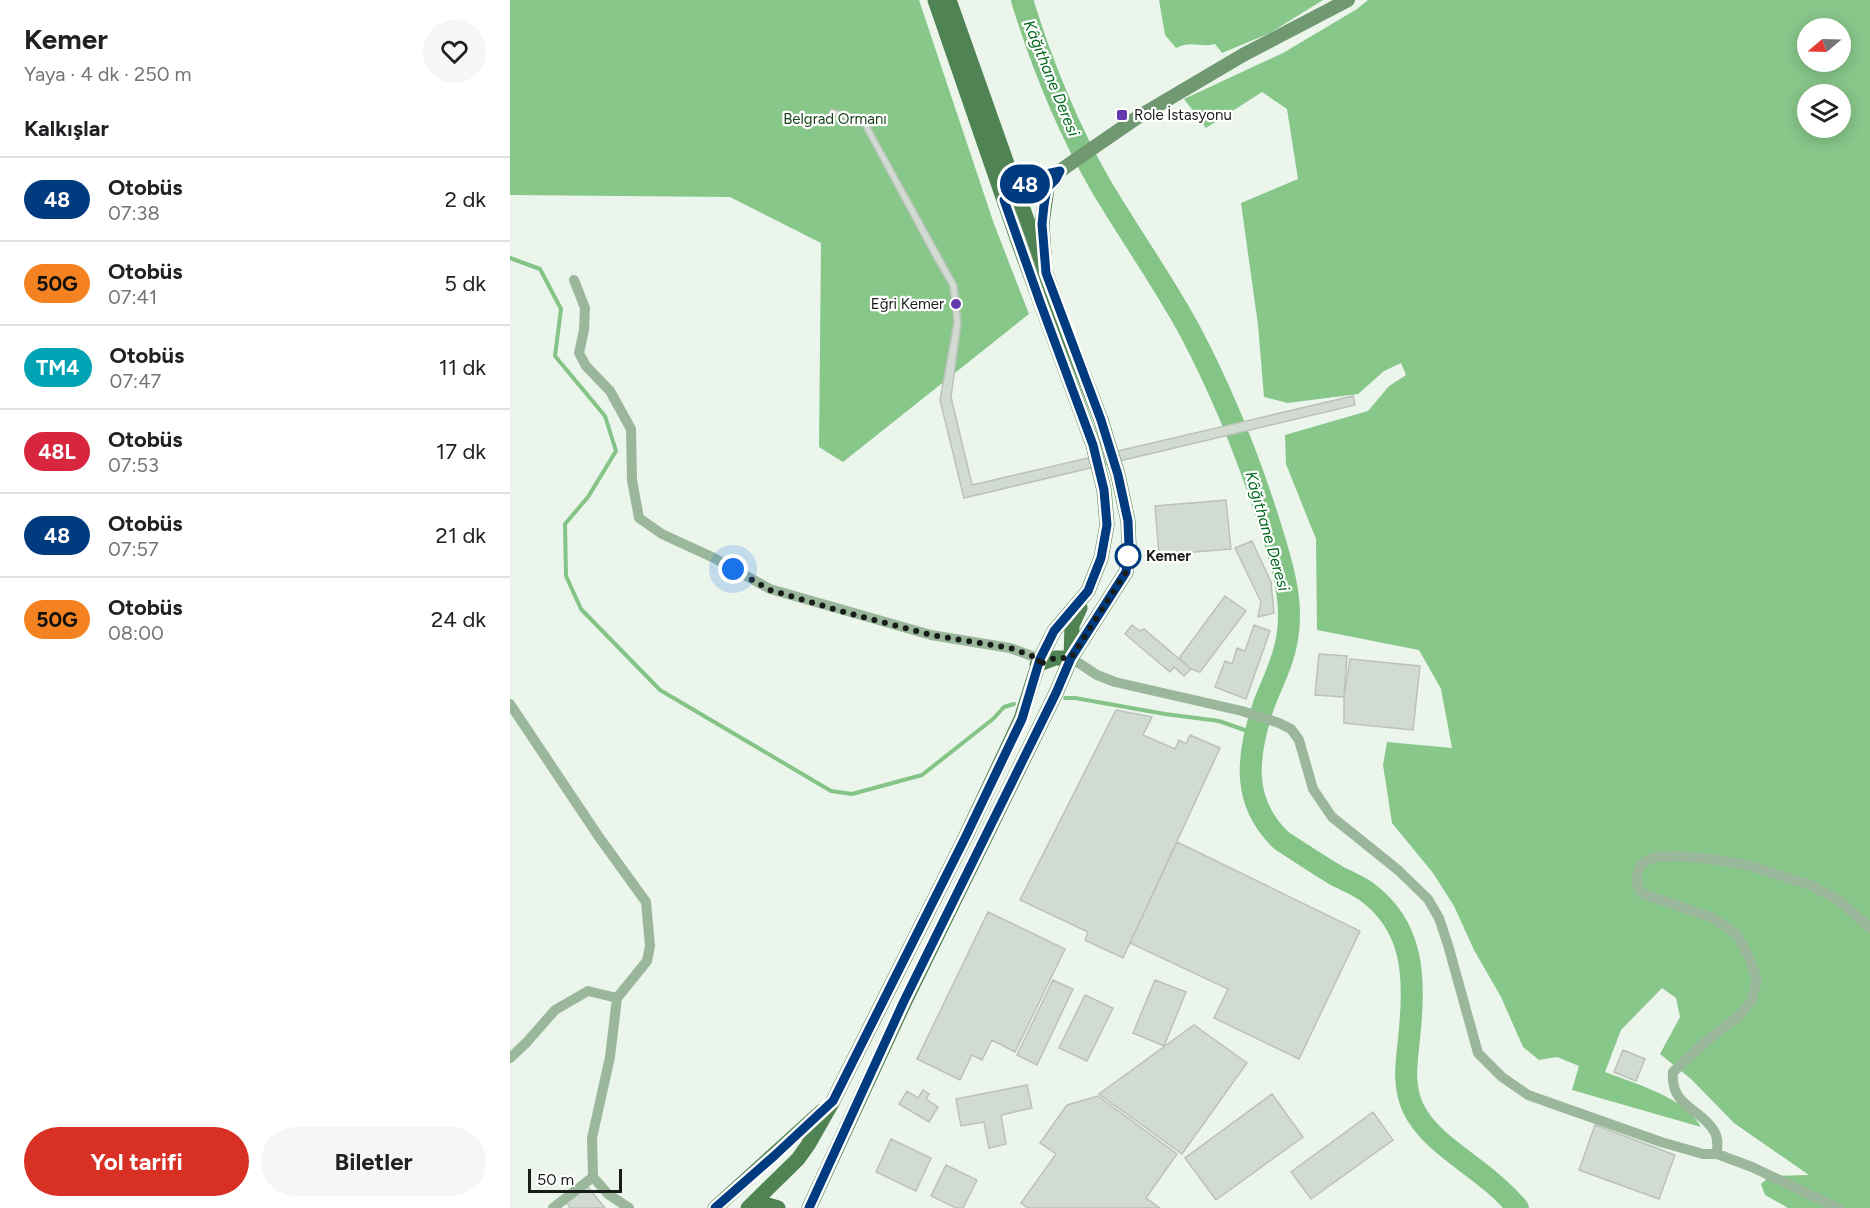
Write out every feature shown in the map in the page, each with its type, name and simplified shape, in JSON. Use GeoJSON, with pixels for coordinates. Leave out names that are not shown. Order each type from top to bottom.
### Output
{"type":"FeatureCollection","features":[{"type":"Feature","properties":{"kind":"main road"},"geometry":{"type":"LineString","coordinates":[[809,1208],[887,1038],[1071,658],[1126,572],[1129,548],[1128,521],[1118,475],[1101,420],[1046,273],[1013,197],[935,0]]}},
{"type":"Feature","properties":{"kind":"main road"},"geometry":{"type":"LineString","coordinates":[[949,0],[1004,157],[1040,302],[1093,445],[1104,490],[1107,525],[1101,558],[1072,625],[1071,658]]}},
{"type":"Feature","properties":{"kind":"main road"},"geometry":{"type":"LineString","coordinates":[[1013,197],[1032,197],[1043,182],[1056,179],[1060,171],[1110,135],[1243,55],[1348,0]]}},
{"type":"Feature","properties":{"kind":"main road"},"geometry":{"type":"LineString","coordinates":[[1004,157],[1014,166],[1043,182]]}},
{"type":"Feature","properties":{"kind":"main road"},"geometry":{"type":"LineString","coordinates":[[1043,182],[1042,224],[1046,273]]}},
{"type":"Feature","properties":{"kind":"main road"},"geometry":{"type":"LineString","coordinates":[[748,1208],[798,1159],[833,1101],[1022,719],[1038,662],[1054,631],[1088,591]]}},
{"type":"Feature","properties":{"kind":"main road"},"geometry":{"type":"LineString","coordinates":[[1038,662],[1055,658],[1071,658]]}},
{"type":"Feature","properties":{"kind":"main road"},"geometry":{"type":"LineString","coordinates":[[867,1032],[887,1038]]}},
{"type":"Feature","properties":{"kind":"main road"},"geometry":{"type":"LineString","coordinates":[[715,1208],[833,1101]]}},
{"type":"Feature","properties":{"kind":"main road"},"geometry":{"type":"LineString","coordinates":[[748,1208],[761,1203],[778,1208]]}},
{"type":"Feature","properties":{"kind":"street"},"geometry":{"type":"LineString","coordinates":[[574,280],[585,308],[584,330],[579,353],[586,366],[610,391],[631,429],[632,480],[639,518],[662,534],[714,558],[770,590],[931,635],[1010,648],[1038,662]]}},
{"type":"Feature","properties":{"kind":"street"},"geometry":{"type":"LineString","coordinates":[[1071,658],[1097,675],[1115,682],[1242,711],[1291,729],[1299,740],[1313,789],[1332,817],[1398,870],[1428,899],[1439,918],[1448,945],[1478,1053],[1494,1069],[1528,1095],[1661,1142],[1703,1154],[1716,1154],[1752,1167],[1838,1208]]}},
{"type":"Feature","properties":{"kind":"street"},"geometry":{"type":"LineString","coordinates":[[510,704],[598,837],[646,902],[651,946],[647,961],[617,998],[610,1057],[592,1138],[593,1177],[608,1194],[629,1208]]}},
{"type":"Feature","properties":{"kind":"street"},"geometry":{"type":"LineString","coordinates":[[1716,1154],[1718,1141],[1714,1131],[1682,1102],[1672,1083],[1673,1072],[1704,1043],[1739,1016],[1751,1001],[1757,980],[1749,957],[1737,935],[1713,918],[1641,893],[1636,885],[1637,873],[1642,863],[1656,858],[1675,856],[1748,865],[1810,885],[1837,900],[1870,928]]}},
{"type":"Feature","properties":{"kind":"street"},"geometry":{"type":"LineString","coordinates":[[510,1058],[555,1010],[588,991],[617,998]]}},
{"type":"Feature","properties":{"kind":"street"},"geometry":{"type":"LineString","coordinates":[[553,1208],[593,1177]]}},
{"type":"Feature","properties":{"kind":"green space","name":"Belgrad Ormanı"},"geometry":{"type":"Polygon","coordinates":[[[510,0],[919,0],[994,224],[1029,314],[843,462],[819,447],[821,243],[730,197],[510,195],[510,0]]]}},
{"type":"Feature","properties":{"kind":"green space"},"geometry":{"type":"Polygon","coordinates":[[[1159,0],[1323,0],[1270,33],[1222,53],[1215,44],[1187,45],[1176,48],[1165,35],[1159,0]]]}},
{"type":"Feature","properties":{"kind":"green space"},"geometry":{"type":"Polygon","coordinates":[[[1368,0],[1870,0],[1870,1208],[1788,1208],[1765,1195],[1761,1184],[1770,1176],[1809,1175],[1734,1123],[1691,1079],[1660,1054],[1680,1017],[1676,998],[1662,988],[1621,1030],[1605,1072],[1645,1087],[1671,1100],[1683,1107],[1701,1127],[1572,1090],[1579,1066],[1557,1057],[1539,1060],[1523,1047],[1501,997],[1474,950],[1454,906],[1433,873],[1392,823],[1383,765],[1387,742],[1452,748],[1441,689],[1419,650],[1317,630],[1316,539],[1286,464],[1285,435],[1368,411],[1389,386],[1406,375],[1401,363],[1384,371],[1358,394],[1288,403],[1264,397],[1258,325],[1241,203],[1298,179],[1287,109],[1262,92],[1206,128],[1184,99],[1283,53],[1357,9],[1368,0]]]}},
{"type":"Feature","properties":{"kind":"building","name":"Eğri Kemer"},"geometry":{"type":"Polygon","coordinates":[[[831,109],[865,118],[957,285],[961,323],[951,397],[972,485],[1353,396],[1355,405],[964,498],[940,400],[954,322],[950,286],[861,123],[830,114],[831,109]]]}},
{"type":"Feature","properties":{"kind":"building"},"geometry":{"type":"Polygon","coordinates":[[[1226,500],[1231,549],[1159,555],[1155,506],[1226,500]]]}},
{"type":"Feature","properties":{"kind":"building"},"geometry":{"type":"Polygon","coordinates":[[[1252,541],[1271,582],[1274,613],[1258,617],[1261,602],[1235,548],[1252,541]]]}},
{"type":"Feature","properties":{"kind":"building"},"geometry":{"type":"Polygon","coordinates":[[[1225,596],[1246,611],[1200,672],[1191,669],[1180,657],[1225,596]]]}},
{"type":"Feature","properties":{"kind":"building"},"geometry":{"type":"Polygon","coordinates":[[[1132,625],[1140,631],[1144,629],[1191,669],[1184,676],[1174,667],[1170,672],[1125,634],[1132,625]]]}},
{"type":"Feature","properties":{"kind":"building"},"geometry":{"type":"Polygon","coordinates":[[[1254,625],[1270,631],[1246,699],[1215,687],[1225,661],[1232,664],[1237,648],[1245,651],[1254,625]]]}},
{"type":"Feature","properties":{"kind":"building"},"geometry":{"type":"Polygon","coordinates":[[[1319,654],[1347,656],[1344,697],[1315,695],[1319,654]]]}},
{"type":"Feature","properties":{"kind":"building"},"geometry":{"type":"Polygon","coordinates":[[[1350,659],[1420,666],[1413,730],[1344,723],[1344,697],[1350,659]]]}},
{"type":"Feature","properties":{"kind":"building"},"geometry":{"type":"Polygon","coordinates":[[[1116,710],[1152,717],[1143,735],[1175,749],[1179,740],[1186,744],[1190,735],[1220,748],[1123,958],[1085,940],[1088,932],[1020,900],[1116,710]]]}},
{"type":"Feature","properties":{"kind":"building"},"geometry":{"type":"Polygon","coordinates":[[[1177,842],[1360,931],[1299,1059],[1214,1018],[1228,989],[1130,943],[1177,842]]]}},
{"type":"Feature","properties":{"kind":"building"},"geometry":{"type":"Polygon","coordinates":[[[988,912],[1065,949],[1015,1052],[992,1040],[982,1060],[972,1055],[960,1080],[917,1059],[988,912]]]}},
{"type":"Feature","properties":{"kind":"building"},"geometry":{"type":"Polygon","coordinates":[[[1053,980],[1073,989],[1037,1065],[1017,1055],[1053,980]]]}},
{"type":"Feature","properties":{"kind":"building"},"geometry":{"type":"Polygon","coordinates":[[[1155,980],[1186,992],[1164,1046],[1133,1033],[1155,980]]]}},
{"type":"Feature","properties":{"kind":"building"},"geometry":{"type":"Polygon","coordinates":[[[1085,995],[1113,1008],[1087,1061],[1059,1048],[1085,995]]]}},
{"type":"Feature","properties":{"kind":"building"},"geometry":{"type":"Polygon","coordinates":[[[1194,1025],[1247,1063],[1182,1154],[1099,1094],[1194,1025]]]}},
{"type":"Feature","properties":{"kind":"building"},"geometry":{"type":"Polygon","coordinates":[[[1623,1050],[1645,1059],[1636,1081],[1614,1072],[1623,1050]]]}},
{"type":"Feature","properties":{"kind":"building"},"geometry":{"type":"Polygon","coordinates":[[[1027,1085],[1032,1108],[1001,1115],[1006,1144],[989,1148],[984,1122],[961,1126],[956,1099],[1027,1085]]]}},
{"type":"Feature","properties":{"kind":"building"},"geometry":{"type":"Polygon","coordinates":[[[923,1090],[929,1094],[926,1099],[938,1107],[929,1122],[899,1104],[907,1091],[918,1098],[923,1090]]]}},
{"type":"Feature","properties":{"kind":"building"},"geometry":{"type":"Polygon","coordinates":[[[1272,1094],[1303,1137],[1216,1200],[1185,1158],[1272,1094]]]}},
{"type":"Feature","properties":{"kind":"building"},"geometry":{"type":"Polygon","coordinates":[[[1098,1096],[1177,1154],[1146,1198],[1160,1208],[1028,1208],[1021,1203],[1056,1154],[1040,1143],[1067,1105],[1098,1096]]]}},
{"type":"Feature","properties":{"kind":"building"},"geometry":{"type":"Polygon","coordinates":[[[1373,1112],[1393,1140],[1311,1199],[1291,1172],[1373,1112]]]}},
{"type":"Feature","properties":{"kind":"building"},"geometry":{"type":"Polygon","coordinates":[[[1595,1125],[1675,1155],[1659,1199],[1579,1170],[1595,1125]]]}},
{"type":"Feature","properties":{"kind":"building"},"geometry":{"type":"Polygon","coordinates":[[[891,1139],[931,1158],[916,1191],[876,1172],[891,1139]]]}},
{"type":"Feature","properties":{"kind":"building"},"geometry":{"type":"Polygon","coordinates":[[[946,1165],[977,1180],[963,1208],[956,1208],[931,1196],[946,1165]]]}},
{"type":"Feature","properties":{"kind":"building"},"geometry":{"type":"Polygon","coordinates":[[[586,1185],[605,1208],[570,1208],[566,1202],[586,1185]]]}},
{"type":"Feature","properties":{"kind":"waterway","name":"Kâğıthane Deresi"},"geometry":{"type":"LineString","coordinates":[[1022,0],[1047,72],[1077,141],[1101,186],[1180,312],[1216,383],[1249,463],[1276,545],[1287,591],[1289,627],[1283,656],[1258,723],[1251,759],[1253,794],[1259,810],[1268,826],[1282,841],[1367,892],[1394,920],[1408,953],[1411,971],[1412,990],[1406,1078],[1413,1108],[1437,1139],[1493,1183],[1518,1208]]}},
{"type":"Feature","properties":{"kind":"waterway"},"geometry":{"type":"LineString","coordinates":[[510,258],[540,269],[561,309],[555,356],[605,416],[616,451],[588,497],[565,524],[566,576],[581,609],[660,690],[831,791],[852,794],[922,775],[993,719],[1004,707],[1014,704]]}},
{"type":"Feature","properties":{"kind":"waterway"},"geometry":{"type":"LineString","coordinates":[[1065,698],[1219,721],[1256,734]]}},
{"type":"Feature","properties":{"kind":"bus line","name":"48"},"geometry":{"type":"LineString","coordinates":[[715,1208],[833,1101],[1022,719],[1037,665],[1054,631],[1088,591],[1101,558],[1107,525],[1104,490],[1093,445],[1004,200],[1032,180],[1060,171],[1047,188],[1044,205],[1042,224],[1046,273],[1101,420],[1118,475],[1128,521],[1129,548],[1126,572],[1071,658],[1056,693],[904,1001],[809,1208]]}},
{"type":"Feature","properties":{"kind":"place","name":"Role İstasyonu"},"geometry":{"type":"Point","coordinates":[1122,115]}},
{"type":"Feature","properties":{"kind":"place","name":"Eğri Kemer"},"geometry":{"type":"Point","coordinates":[956,304]}},
{"type":"Feature","properties":{"kind":"place","name":"Kemer"},"geometry":{"type":"Point","coordinates":[1128,556]}},
{"type":"Feature","properties":{"kind":"route"},"geometry":{"type":"LineString","coordinates":[[733,569],[770,590],[931,635],[1010,648],[1040,659],[1037,665],[1055,658],[1071,658],[1126,572],[1128,556]]}}]}
